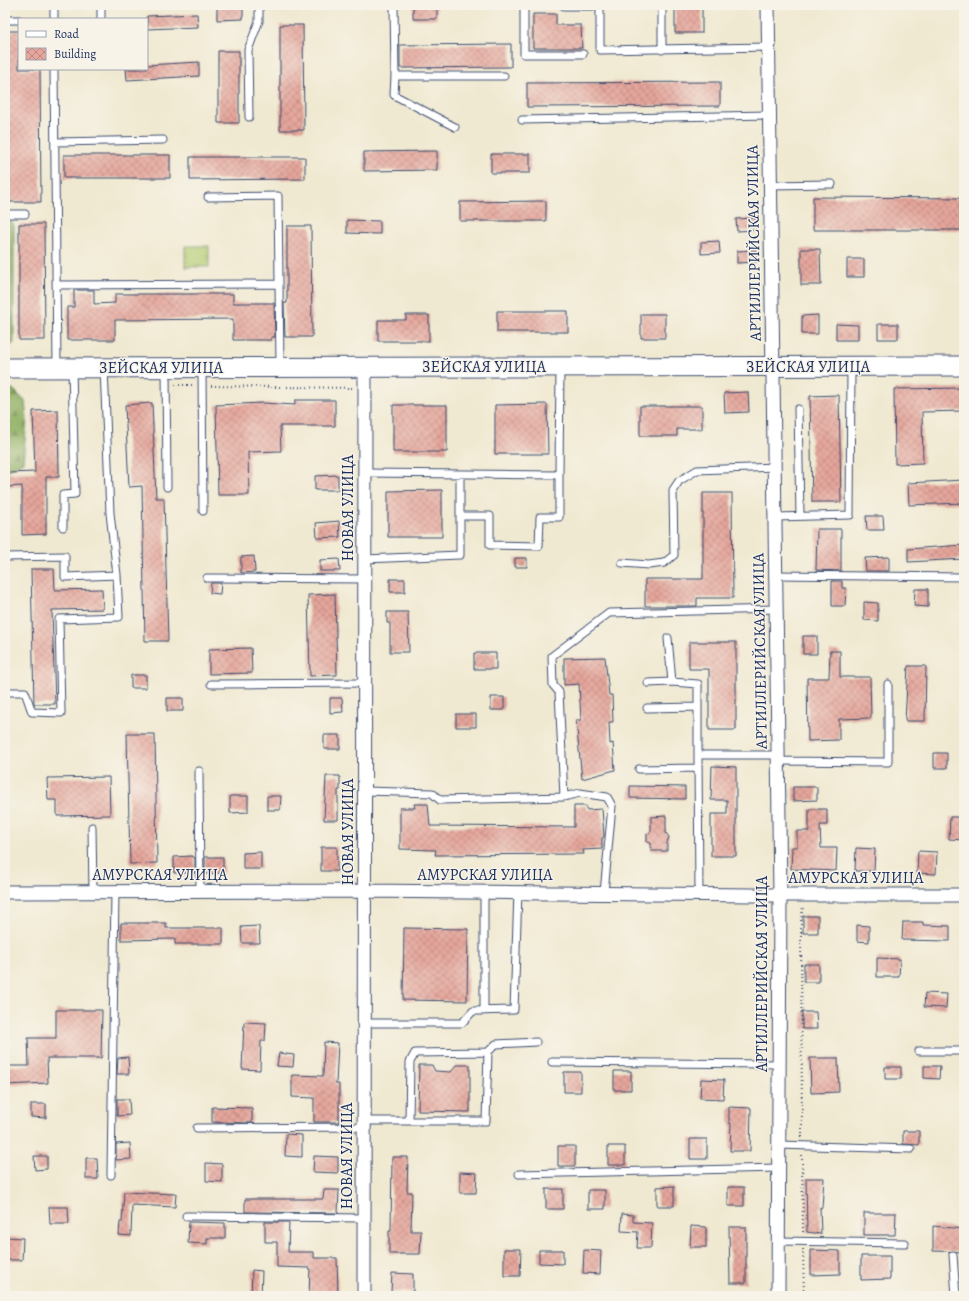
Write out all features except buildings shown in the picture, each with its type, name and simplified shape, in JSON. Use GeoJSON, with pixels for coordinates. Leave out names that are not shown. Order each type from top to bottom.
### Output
{"type":"FeatureCollection","features":[{"type":"Feature","properties":{"kind":"street","name":"АРТИЛЛЕРИЙСКАЯ УЛИЦА"},"geometry":{"type":"LineString","coordinates":[[768,5],[780,895],[778,1296]]}},
{"type":"Feature","properties":{"kind":"street","name":"ЗЕЙСКАЯ УЛИЦА"},"geometry":{"type":"LineString","coordinates":[[5,368],[104,368],[166,376],[202,377],[280,368],[964,366]]}},
{"type":"Feature","properties":{"kind":"street","name":"НОВАЯ УЛИЦА"},"geometry":{"type":"LineString","coordinates":[[364,1296],[365,367]]}},
{"type":"Feature","properties":{"kind":"street","name":"АМУРСКАЯ УЛИЦА"},"geometry":{"type":"LineString","coordinates":[[5,892],[365,891],[780,895],[964,895]]}},
{"type":"Feature","properties":{"kind":"lane"},"geometry":{"type":"LineString","coordinates":[[54,5],[54,18]]}},
{"type":"Feature","properties":{"kind":"lane"},"geometry":{"type":"LineString","coordinates":[[101,5],[101,18]]}},
{"type":"Feature","properties":{"kind":"lane"},"geometry":{"type":"LineString","coordinates":[[249,117],[248,50],[260,21],[259,5]]}},
{"type":"Feature","properties":{"kind":"lane"},"geometry":{"type":"LineString","coordinates":[[394,5],[394,95],[455,126]]}},
{"type":"Feature","properties":{"kind":"lane"},"geometry":{"type":"LineString","coordinates":[[524,5],[524,54],[583,54]]}},
{"type":"Feature","properties":{"kind":"lane"},"geometry":{"type":"LineString","coordinates":[[662,5],[662,50]]}},
{"type":"Feature","properties":{"kind":"lane"},"geometry":{"type":"LineString","coordinates":[[564,6],[600,6],[600,50],[768,47]]}},
{"type":"Feature","properties":{"kind":"lane"},"geometry":{"type":"LineString","coordinates":[[5,20],[18,20]]}},
{"type":"Feature","properties":{"kind":"lane"},"geometry":{"type":"LineString","coordinates":[[54,70],[56,286],[75,494],[63,495],[63,527]]}},
{"type":"Feature","properties":{"kind":"lane"},"geometry":{"type":"LineString","coordinates":[[394,76],[504,76]]}},
{"type":"Feature","properties":{"kind":"lane"},"geometry":{"type":"LineString","coordinates":[[522,120],[770,115]]}},
{"type":"Feature","properties":{"kind":"lane"},"geometry":{"type":"LineString","coordinates":[[55,142],[163,140]]}},
{"type":"Feature","properties":{"kind":"lane"},"geometry":{"type":"LineString","coordinates":[[770,185],[832,184]]}},
{"type":"Feature","properties":{"kind":"lane"},"geometry":{"type":"LineString","coordinates":[[208,197],[278,196],[280,368]]}},
{"type":"Feature","properties":{"kind":"lane"},"geometry":{"type":"LineString","coordinates":[[5,214],[25,214]]}},
{"type":"Feature","properties":{"kind":"lane"},"geometry":{"type":"LineString","coordinates":[[56,286],[279,284]]}},
{"type":"Feature","properties":{"kind":"lane"},"geometry":{"type":"LineString","coordinates":[[776,517],[850,515],[851,366]]}},
{"type":"Feature","properties":{"kind":"lane"},"geometry":{"type":"LineString","coordinates":[[460,516],[490,516],[490,545],[540,546],[540,517],[559,517],[560,367]]}},
{"type":"Feature","properties":{"kind":"lane"},"geometry":{"type":"LineString","coordinates":[[5,692],[25,692],[32,712],[61,713],[59,619],[119,616],[117,575],[110,513],[104,368]]}},
{"type":"Feature","properties":{"kind":"lane"},"geometry":{"type":"LineString","coordinates":[[166,376],[167,487]]}},
{"type":"Feature","properties":{"kind":"lane"},"geometry":{"type":"LineString","coordinates":[[202,377],[203,511]]}},
{"type":"Feature","properties":{"kind":"lane"},"geometry":{"type":"LineString","coordinates":[[798,409],[800,516]]}},
{"type":"Feature","properties":{"kind":"lane"},"geometry":{"type":"LineString","coordinates":[[622,563],[649,565],[664,563],[674,555],[673,490],[679,481],[688,475],[697,470],[775,467]]}},
{"type":"Feature","properties":{"kind":"lane"},"geometry":{"type":"LineString","coordinates":[[365,473],[559,475]]}},
{"type":"Feature","properties":{"kind":"lane"},"geometry":{"type":"LineString","coordinates":[[365,559],[460,555],[460,474]]}},
{"type":"Feature","properties":{"kind":"lane"},"geometry":{"type":"LineString","coordinates":[[5,557],[65,556],[65,577],[117,575]]}},
{"type":"Feature","properties":{"kind":"lane"},"geometry":{"type":"LineString","coordinates":[[776,576],[964,577]]}},
{"type":"Feature","properties":{"kind":"lane"},"geometry":{"type":"LineString","coordinates":[[207,578],[365,579]]}},
{"type":"Feature","properties":{"kind":"lane"},"geometry":{"type":"LineString","coordinates":[[564,797],[559,692],[553,685],[552,656],[609,613],[776,609]]}},
{"type":"Feature","properties":{"kind":"lane"},"geometry":{"type":"LineString","coordinates":[[668,638],[672,682]]}},
{"type":"Feature","properties":{"kind":"lane"},"geometry":{"type":"LineString","coordinates":[[648,683],[672,682],[698,684],[699,894]]}},
{"type":"Feature","properties":{"kind":"lane"},"geometry":{"type":"LineString","coordinates":[[211,684],[365,683]]}},
{"type":"Feature","properties":{"kind":"lane"},"geometry":{"type":"LineString","coordinates":[[698,755],[888,762],[888,684]]}},
{"type":"Feature","properties":{"kind":"lane"},"geometry":{"type":"LineString","coordinates":[[647,708],[698,707]]}},
{"type":"Feature","properties":{"kind":"lane"},"geometry":{"type":"LineString","coordinates":[[639,769],[698,768]]}},
{"type":"Feature","properties":{"kind":"lane"},"geometry":{"type":"LineString","coordinates":[[199,770],[200,892]]}},
{"type":"Feature","properties":{"kind":"lane"},"geometry":{"type":"LineString","coordinates":[[365,791],[432,793],[440,800],[564,797],[580,793],[607,797],[612,806],[604,893]]}},
{"type":"Feature","properties":{"kind":"lane"},"geometry":{"type":"LineString","coordinates":[[92,827],[94,892]]}},
{"type":"Feature","properties":{"kind":"lane"},"geometry":{"type":"LineString","coordinates":[[111,1175],[115,892]]}},
{"type":"Feature","properties":{"kind":"lane"},"geometry":{"type":"LineString","coordinates":[[484,892],[484,1011]]}},
{"type":"Feature","properties":{"kind":"lane"},"geometry":{"type":"LineString","coordinates":[[364,1023],[462,1023],[473,1011],[514,1010],[518,892]]}},
{"type":"Feature","properties":{"kind":"lane"},"geometry":{"type":"LineString","coordinates":[[197,1128],[364,1124],[409,1121],[486,1121],[488,1052],[496,1044],[536,1042]]}},
{"type":"Feature","properties":{"kind":"lane"},"geometry":{"type":"LineString","coordinates":[[919,1051],[964,1051]]}},
{"type":"Feature","properties":{"kind":"lane"},"geometry":{"type":"LineString","coordinates":[[409,1121],[410,1062],[415,1053],[488,1052]]}},
{"type":"Feature","properties":{"kind":"lane"},"geometry":{"type":"LineString","coordinates":[[552,1062],[780,1064]]}},
{"type":"Feature","properties":{"kind":"lane"},"geometry":{"type":"LineString","coordinates":[[779,1145],[911,1149]]}},
{"type":"Feature","properties":{"kind":"lane"},"geometry":{"type":"LineString","coordinates":[[519,1174],[779,1168]]}},
{"type":"Feature","properties":{"kind":"lane"},"geometry":{"type":"LineString","coordinates":[[186,1216],[364,1218]]}},
{"type":"Feature","properties":{"kind":"lane"},"geometry":{"type":"LineString","coordinates":[[779,1241],[905,1243]]}},
{"type":"Feature","properties":{"kind":"lane"},"geometry":{"type":"LineString","coordinates":[[953,1255],[956,1296]]}},
{"type":"Feature","properties":{"kind":"path"},"geometry":{"type":"LineString","coordinates":[[166,376],[365,388]]}},
{"type":"Feature","properties":{"kind":"path"},"geometry":{"type":"LineString","coordinates":[[798,878],[803,906],[801,920],[804,1296]]}},
{"type":"Feature","properties":{"kind":"green space"},"geometry":{"type":"Polygon","coordinates":[[[5,220],[10,220],[14,226],[14,343],[9,348],[5,348],[5,220]]]}},
{"type":"Feature","properties":{"kind":"green space"},"geometry":{"type":"Polygon","coordinates":[[[185,246],[209,246],[209,267],[185,267],[185,246]]]}},
{"type":"Feature","properties":{"kind":"green space"},"geometry":{"type":"Polygon","coordinates":[[[13,389],[25,401],[27,419],[23,462],[9,470],[5,469],[5,390],[13,389]]]}}]}
